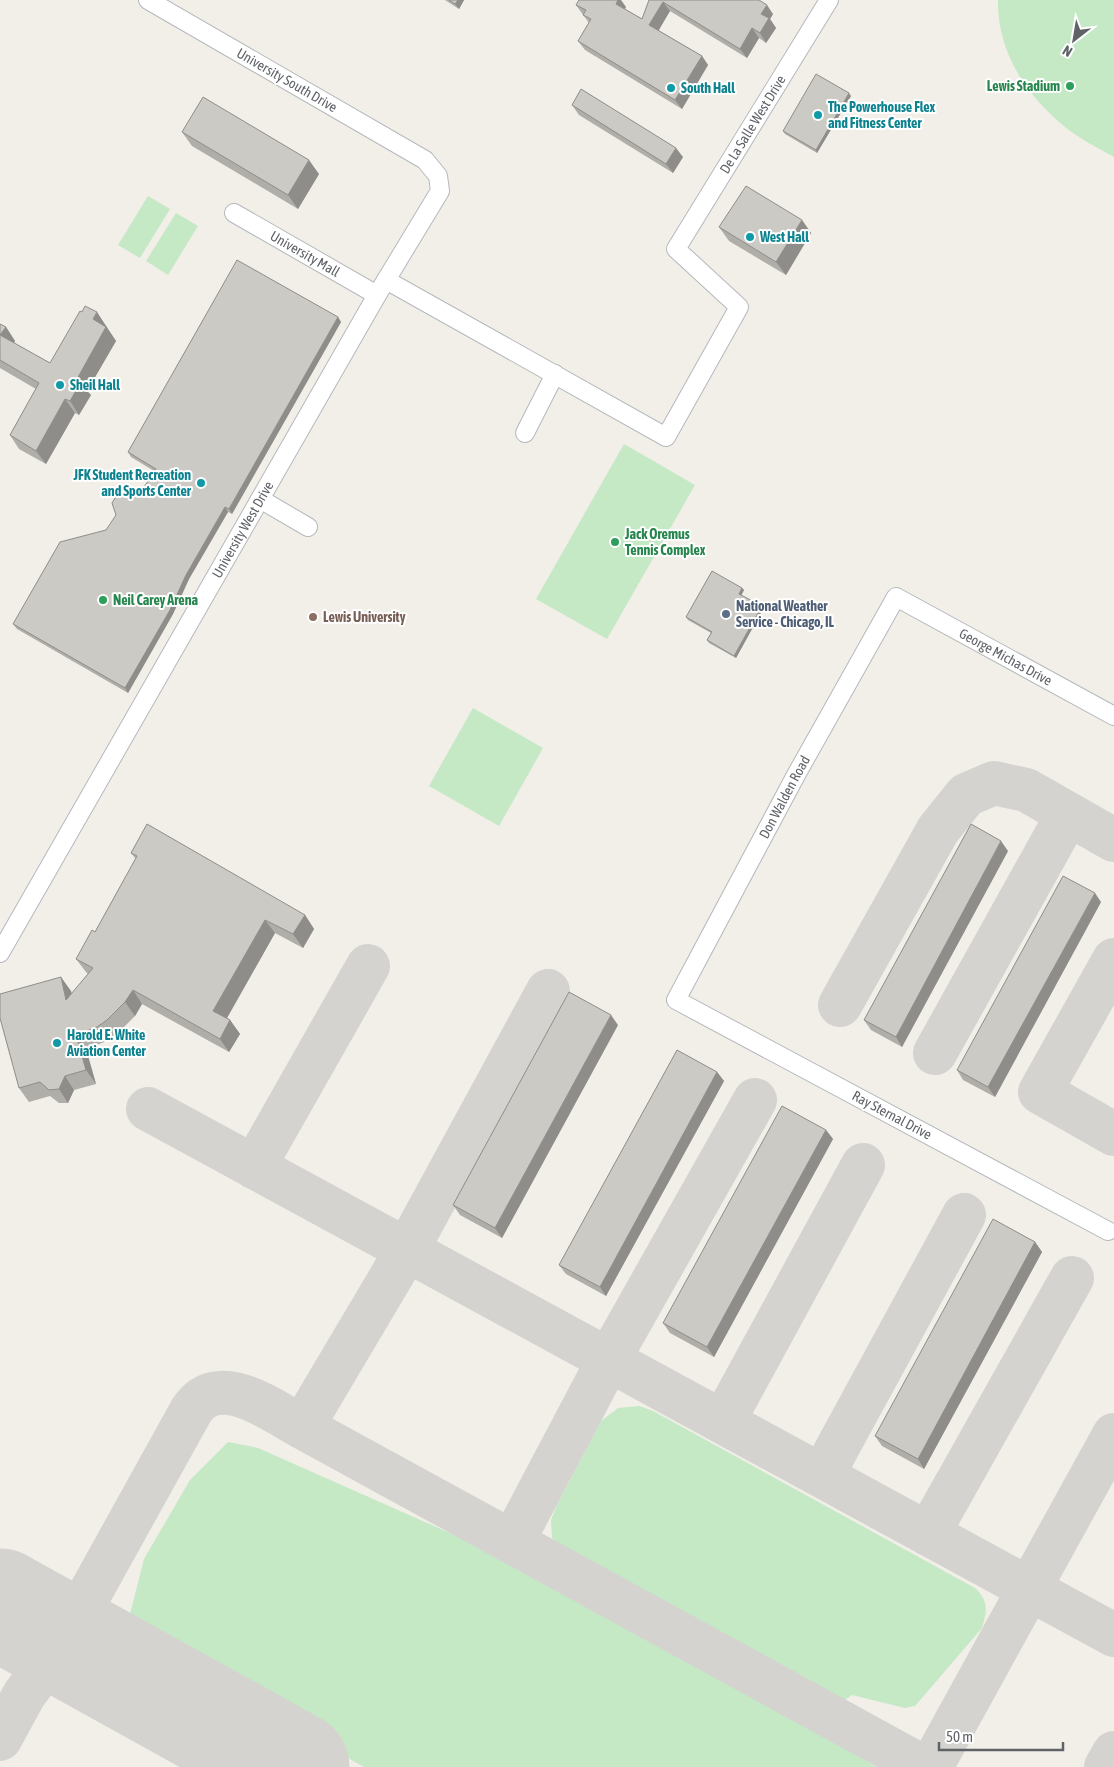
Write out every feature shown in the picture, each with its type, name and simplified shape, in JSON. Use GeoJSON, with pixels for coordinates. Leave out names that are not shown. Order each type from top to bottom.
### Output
{"type":"FeatureCollection","features":[{"type":"Feature","properties":{"kind":"street","name":"University South Drive"},"geometry":{"type":"LineString","coordinates":[[148,0],[425,160]]}},
{"type":"Feature","properties":{"kind":"street","name":"De La Salle West Drive"},"geometry":{"type":"LineString","coordinates":[[676,249],[829,0]]}},
{"type":"Feature","properties":{"kind":"street","name":"University West Drive"},"geometry":{"type":"LineString","coordinates":[[0,953],[260,499],[440,191],[438,176],[425,160]]}},
{"type":"Feature","properties":{"kind":"street","name":"University Mall"},"geometry":{"type":"LineString","coordinates":[[234,213],[555,374],[666,437],[739,307],[676,249]]}},
{"type":"Feature","properties":{"kind":"street"},"geometry":{"type":"LineString","coordinates":[[525,433],[555,374]]}},
{"type":"Feature","properties":{"kind":"street"},"geometry":{"type":"LineString","coordinates":[[260,499],[308,527]]}},
{"type":"Feature","properties":{"kind":"street","name":"George Michas Drive"},"geometry":{"type":"LineString","coordinates":[[896,597],[1114,716]]}},
{"type":"Feature","properties":{"kind":"street","name":"Don Walden Road"},"geometry":{"type":"LineString","coordinates":[[676,1000],[796,775],[896,597]]}},
{"type":"Feature","properties":{"kind":"street","name":"Ray Sternal Drive"},"geometry":{"type":"LineString","coordinates":[[676,1000],[1108,1231]]}},
{"type":"Feature","properties":{"kind":"green space","name":"Lewis Stadium"},"geometry":{"type":"Polygon","coordinates":[[[998,0],[1114,0],[1114,157],[1065,127],[1038,101],[1026,86],[1008,55],[999,19],[998,0]]]}},
{"type":"Feature","properties":{"kind":"green space"},"geometry":{"type":"Polygon","coordinates":[[[148,196],[170,209],[140,258],[118,245],[148,196]]]}},
{"type":"Feature","properties":{"kind":"green space"},"geometry":{"type":"Polygon","coordinates":[[[176,213],[198,226],[168,275],[146,261],[176,213]]]}},
{"type":"Feature","properties":{"kind":"green space","name":"Jack Oremus Tennis Complex"},"geometry":{"type":"Polygon","coordinates":[[[624,444],[695,485],[607,639],[536,599],[624,444]]]}},
{"type":"Feature","properties":{"kind":"green space"},"geometry":{"type":"Polygon","coordinates":[[[473,708],[543,748],[499,826],[429,786],[473,708]]]}},
{"type":"Feature","properties":{"kind":"green space"},"geometry":{"type":"Polygon","coordinates":[[[639,1406],[653,1411],[975,1588],[983,1597],[986,1606],[982,1628],[915,1706],[905,1708],[852,1695],[841,1703],[571,1554],[552,1538],[551,1520],[556,1507],[601,1421],[618,1408],[639,1406]]]}},
{"type":"Feature","properties":{"kind":"green space"},"geometry":{"type":"Polygon","coordinates":[[[228,1442],[258,1448],[452,1534],[824,1735],[876,1767],[364,1767],[184,1667],[152,1645],[137,1629],[130,1614],[144,1559],[190,1480],[228,1442]]]}},
{"type":"Feature","properties":{"kind":"building"},"geometry":{"type":"Polygon","coordinates":[[[449,0],[458,0],[455,4],[449,0]]]}},
{"type":"Feature","properties":{"kind":"building","name":"South Hall"},"geometry":{"type":"Polygon","coordinates":[[[579,0],[618,0],[616,4],[642,19],[649,0],[759,0],[767,5],[761,14],[769,18],[760,33],[752,28],[740,49],[663,2],[649,25],[702,56],[675,100],[578,41],[591,19],[583,15],[586,10],[576,5],[579,0]]]}},
{"type":"Feature","properties":{"kind":"building","name":"The Powerhouse Flex and Fitness Center"},"geometry":{"type":"Polygon","coordinates":[[[816,74],[849,93],[816,150],[783,131],[816,74]]]}},
{"type":"Feature","properties":{"kind":"building"},"geometry":{"type":"Polygon","coordinates":[[[581,89],[676,148],[666,164],[572,105],[581,89]]]}},
{"type":"Feature","properties":{"kind":"building"},"geometry":{"type":"Polygon","coordinates":[[[203,97],[309,160],[288,195],[182,132],[203,97]]]}},
{"type":"Feature","properties":{"kind":"building"},"geometry":{"type":"Polygon","coordinates":[[[746,186],[802,220],[776,262],[719,227],[746,186]]]}},
{"type":"Feature","properties":{"kind":"building","name":"JFK Student Recreation and Sports Center"},"geometry":{"type":"Polygon","coordinates":[[[237,260],[338,317],[229,509],[225,507],[186,575],[170,610],[125,688],[13,624],[60,542],[106,530],[116,515],[112,503],[118,493],[144,487],[156,469],[128,452],[237,260]]]}},
{"type":"Feature","properties":{"kind":"building"},"geometry":{"type":"Polygon","coordinates":[[[85,306],[97,312],[93,319],[106,327],[77,379],[81,382],[70,401],[65,399],[36,451],[10,435],[39,383],[0,360],[0,335],[50,363],[80,311],[82,312],[85,306]]]}},
{"type":"Feature","properties":{"kind":"building"},"geometry":{"type":"Polygon","coordinates":[[[0,324],[6,327],[0,335],[0,324]]]}},
{"type":"Feature","properties":{"kind":"building","name":"National Weather Service - Chicago, IL"},"geometry":{"type":"Polygon","coordinates":[[[712,571],[742,588],[739,594],[762,606],[734,656],[707,640],[712,632],[686,617],[712,571]]]}},
{"type":"Feature","properties":{"kind":"building"},"geometry":{"type":"Polygon","coordinates":[[[147,824],[305,915],[293,934],[265,920],[213,1011],[230,1020],[220,1039],[133,990],[125,1002],[107,1020],[97,1027],[76,1035],[86,1070],[65,1076],[59,1089],[49,1090],[40,1082],[19,1088],[0,1018],[0,994],[61,977],[66,1000],[93,968],[76,959],[92,930],[95,932],[137,856],[131,853],[147,824]]]}},
{"type":"Feature","properties":{"kind":"building"},"geometry":{"type":"Polygon","coordinates":[[[971,824],[1001,841],[896,1037],[864,1020],[971,824]]]}},
{"type":"Feature","properties":{"kind":"building"},"geometry":{"type":"Polygon","coordinates":[[[1063,876],[1095,893],[988,1087],[957,1070],[1063,876]]]}},
{"type":"Feature","properties":{"kind":"building"},"geometry":{"type":"Polygon","coordinates":[[[569,992],[611,1015],[495,1228],[453,1205],[569,992]]]}},
{"type":"Feature","properties":{"kind":"building"},"geometry":{"type":"Polygon","coordinates":[[[677,1050],[717,1072],[600,1287],[559,1265],[677,1050]]]}},
{"type":"Feature","properties":{"kind":"building"},"geometry":{"type":"Polygon","coordinates":[[[782,1106],[826,1130],[707,1347],[663,1323],[782,1106]]]}},
{"type":"Feature","properties":{"kind":"building"},"geometry":{"type":"Polygon","coordinates":[[[993,1219],[1035,1242],[918,1459],[875,1436],[993,1219]]]}},
{"type":"Feature","properties":{"kind":"taxiway"},"geometry":{"type":"LineString","coordinates":[[840,1005],[938,830],[966,795],[994,783],[1026,790],[1114,840]]}},
{"type":"Feature","properties":{"kind":"taxiway"},"geometry":{"type":"LineString","coordinates":[[935,1053],[1068,814]]}},
{"type":"Feature","properties":{"kind":"taxiway"},"geometry":{"type":"LineString","coordinates":[[1114,960],[1040,1092],[1114,1134]]}},
{"type":"Feature","properties":{"kind":"taxiway"},"geometry":{"type":"LineString","coordinates":[[254,1167],[368,966]]}},
{"type":"Feature","properties":{"kind":"taxiway"},"geometry":{"type":"LineString","coordinates":[[548,991],[407,1250],[1114,1635]]}},
{"type":"Feature","properties":{"kind":"taxiway"},"geometry":{"type":"LineString","coordinates":[[513,1541],[609,1359],[755,1100]]}},
{"type":"Feature","properties":{"kind":"taxiway"},"geometry":{"type":"LineString","coordinates":[[148,1109],[407,1250],[302,1427]]}},
{"type":"Feature","properties":{"kind":"taxiway"},"geometry":{"type":"LineString","coordinates":[[723,1422],[863,1165]]}},
{"type":"Feature","properties":{"kind":"taxiway"},"geometry":{"type":"LineString","coordinates":[[822,1476],[964,1215]]}},
{"type":"Feature","properties":{"kind":"taxiway"},"geometry":{"type":"LineString","coordinates":[[928,1534],[1072,1278]]}},
{"type":"Feature","properties":{"kind":"taxiway"},"geometry":{"type":"LineString","coordinates":[[0,1739],[24,1695],[64,1640],[191,1411],[202,1399],[215,1393],[230,1393],[245,1397],[275,1411],[923,1767]]}},
{"type":"Feature","properties":{"kind":"taxiway"},"geometry":{"type":"LineString","coordinates":[[931,1767],[1114,1435]]}},
{"type":"Feature","properties":{"kind":"taxiway"},"geometry":{"type":"LineString","coordinates":[[1106,1767],[1114,1753]]}},
{"type":"Feature","properties":{"kind":"runway"},"geometry":{"type":"LineString","coordinates":[[0,1604],[294,1767]]}},
{"type":"Feature","properties":{"kind":"place","name":"Lewis Stadium"},"geometry":{"type":"Point","coordinates":[1070,86]}},
{"type":"Feature","properties":{"kind":"place","name":"South Hall"},"geometry":{"type":"Point","coordinates":[671,88]}},
{"type":"Feature","properties":{"kind":"place","name":"The Powerhouse Flex and Fitness Center"},"geometry":{"type":"Point","coordinates":[818,115]}},
{"type":"Feature","properties":{"kind":"place","name":"West Hall"},"geometry":{"type":"Point","coordinates":[750,237]}},
{"type":"Feature","properties":{"kind":"place","name":"Sheil Hall"},"geometry":{"type":"Point","coordinates":[60,385]}},
{"type":"Feature","properties":{"kind":"place","name":"JFK Student Recreation and Sports Center"},"geometry":{"type":"Point","coordinates":[201,483]}},
{"type":"Feature","properties":{"kind":"place","name":"Jack Oremus Tennis Complex"},"geometry":{"type":"Point","coordinates":[615,542]}},
{"type":"Feature","properties":{"kind":"place","name":"Neil Carey Arena"},"geometry":{"type":"Point","coordinates":[103,600]}},
{"type":"Feature","properties":{"kind":"place","name":"National Weather Service - Chicago, IL"},"geometry":{"type":"Point","coordinates":[726,614]}},
{"type":"Feature","properties":{"kind":"place","name":"Lewis University"},"geometry":{"type":"Point","coordinates":[313,617]}},
{"type":"Feature","properties":{"kind":"place","name":"Harold E. White Aviation Center"},"geometry":{"type":"Point","coordinates":[57,1043]}}]}
